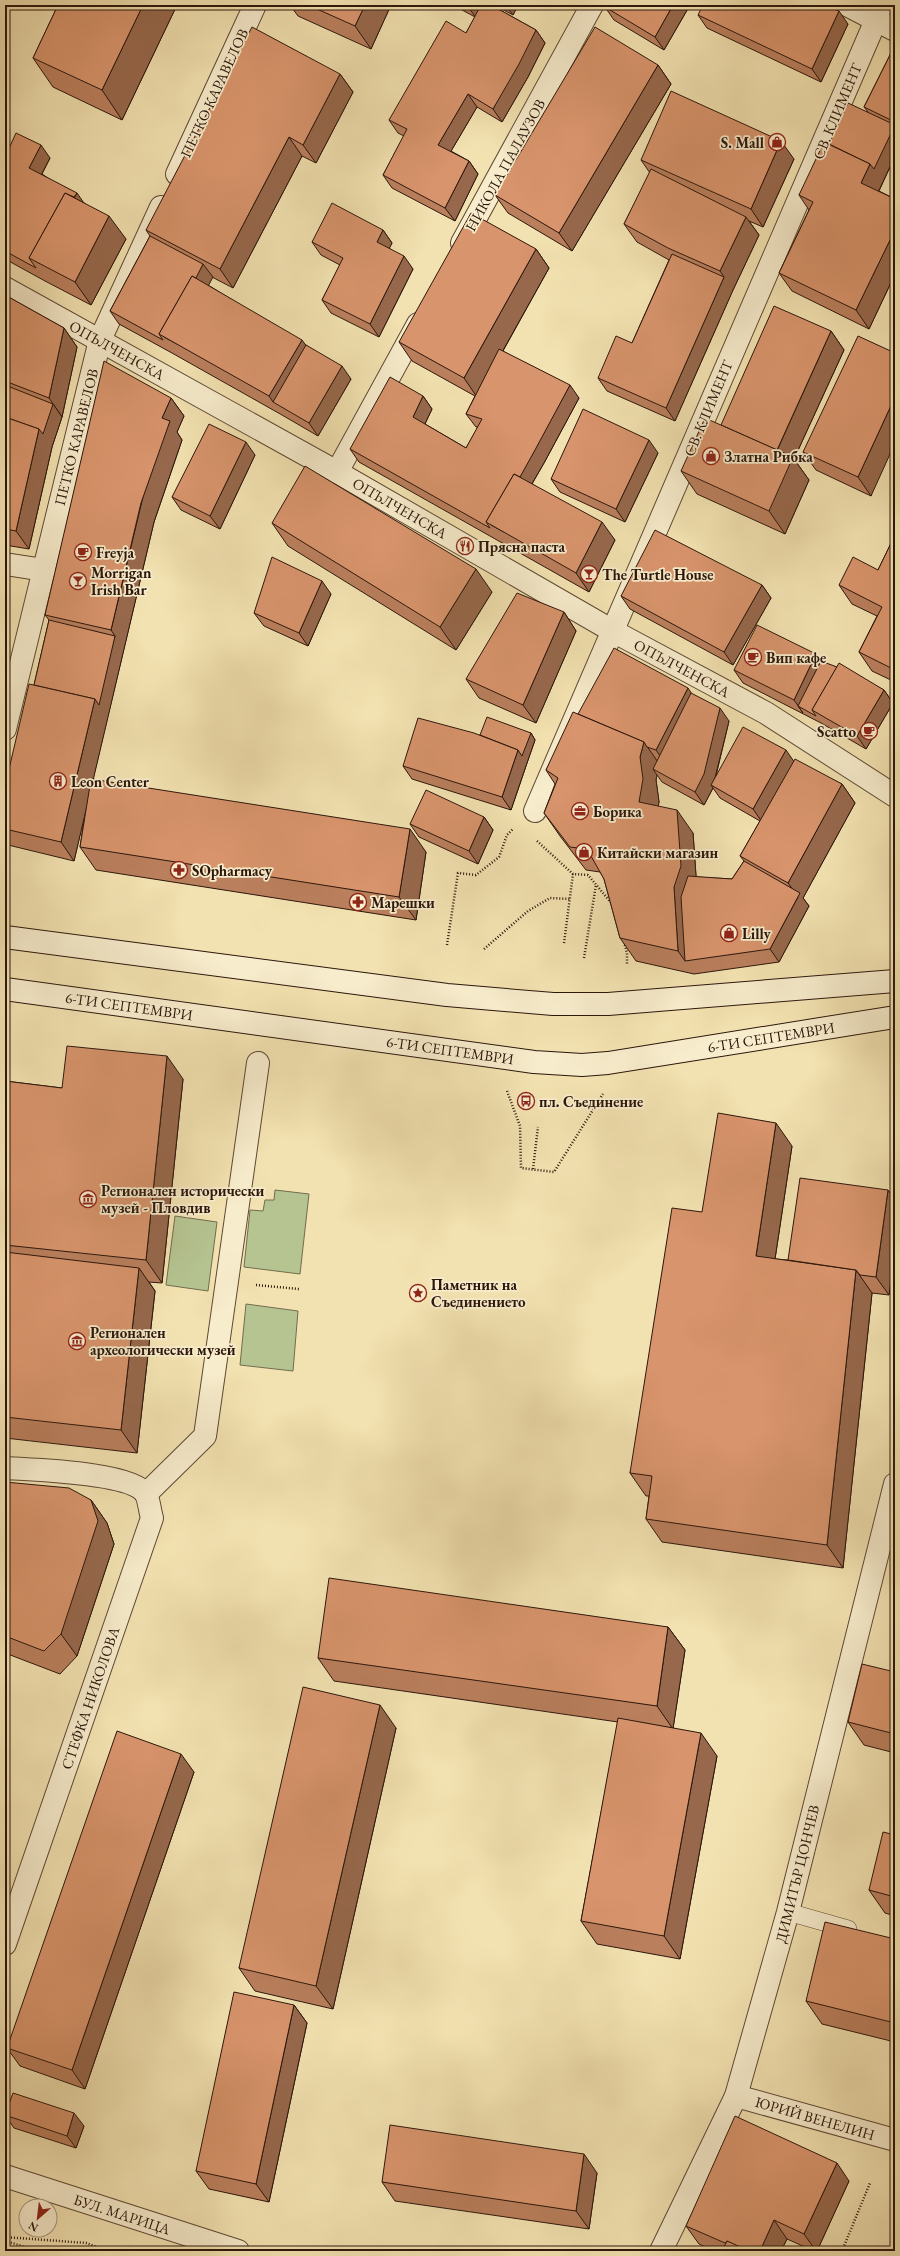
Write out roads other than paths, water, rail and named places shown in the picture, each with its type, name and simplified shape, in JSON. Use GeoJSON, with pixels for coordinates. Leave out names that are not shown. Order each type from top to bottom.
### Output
{"type":"FeatureCollection","features":[{"type":"Feature","properties":{"kind":"street","name":"ПЕТКО КАРАВЕЛОВ"},"geometry":{"type":"LineString","coordinates":[[5,729],[100,340],[255,5]]}},
{"type":"Feature","properties":{"kind":"street","name":"НИКОЛА ПАЛАУЗОВ"},"geometry":{"type":"LineString","coordinates":[[451,263],[592,5]]}},
{"type":"Feature","properties":{"kind":"street"},"geometry":{"type":"LineString","coordinates":[[847,5],[884,18]]}},
{"type":"Feature","properties":{"kind":"street","name":"СВ. КЛИМЕНТ"},"geometry":{"type":"LineString","coordinates":[[535,811],[611,630],[884,18]]}},
{"type":"Feature","properties":{"kind":"street","name":"ОПЪЛЧЕНСКА"},"geometry":{"type":"LineString","coordinates":[[5,288],[337,472],[611,630],[766,713],[895,796]]}},
{"type":"Feature","properties":{"kind":"street"},"geometry":{"type":"LineString","coordinates":[[337,472],[428,305]]}},
{"type":"Feature","properties":{"kind":"street"},"geometry":{"type":"LineString","coordinates":[[5,564],[44,570]]}},
{"type":"Feature","properties":{"kind":"street"},"geometry":{"type":"LineString","coordinates":[[5,937],[447,995],[546,1003],[608,1004],[895,982]]}},
{"type":"Feature","properties":{"kind":"street","name":"6-ТИ СЕПТЕМВРИ"},"geometry":{"type":"LineString","coordinates":[[5,989],[526,1061],[582,1065],[608,1063],[895,1017]]}},
{"type":"Feature","properties":{"kind":"street"},"geometry":{"type":"LineString","coordinates":[[5,1468],[106,1477],[129,1482],[146,1494],[205,1436],[258,1063]]}},
{"type":"Feature","properties":{"kind":"street","name":"ДИМИТЪР ЦОНЧЕВ"},"geometry":{"type":"LineString","coordinates":[[661,2251],[736,2096],[788,1912],[895,1484]]}},
{"type":"Feature","properties":{"kind":"street","name":"СТЕФКА НИКОЛОВА"},"geometry":{"type":"LineString","coordinates":[[5,1944],[152,1518],[146,1494]]}},
{"type":"Feature","properties":{"kind":"street","name":"ЮРИЙ ВЕНЕЛИН"},"geometry":{"type":"LineString","coordinates":[[736,2096],[895,2140]]}},
{"type":"Feature","properties":{"kind":"street","name":"БУЛ. МАРИЦА"},"geometry":{"type":"LineString","coordinates":[[5,2176],[238,2251]]}},
{"type":"Feature","properties":{"kind":"lane"},"geometry":{"type":"LineString","coordinates":[[788,1912],[864,1933]]}},
{"type":"Feature","properties":{"kind":"place","name":"S. Mall"},"geometry":{"type":"Point","coordinates":[777,142]}},
{"type":"Feature","properties":{"kind":"place","name":"Златна Рибка"},"geometry":{"type":"Point","coordinates":[711,456]}},
{"type":"Feature","properties":{"kind":"place","name":"Прясна паста"},"geometry":{"type":"Point","coordinates":[465,546]}},
{"type":"Feature","properties":{"kind":"place","name":"Freyja"},"geometry":{"type":"Point","coordinates":[83,552]}},
{"type":"Feature","properties":{"kind":"place","name":"The Turtle House"},"geometry":{"type":"Point","coordinates":[589,574]}},
{"type":"Feature","properties":{"kind":"place","name":"Morrigan Irish Bar"},"geometry":{"type":"Point","coordinates":[78,581]}},
{"type":"Feature","properties":{"kind":"place","name":"Вип кафе"},"geometry":{"type":"Point","coordinates":[753,657]}},
{"type":"Feature","properties":{"kind":"place","name":"Scatto"},"geometry":{"type":"Point","coordinates":[869,731]}},
{"type":"Feature","properties":{"kind":"place","name":"Leon Center"},"geometry":{"type":"Point","coordinates":[58,781]}},
{"type":"Feature","properties":{"kind":"place","name":"Борика"},"geometry":{"type":"Point","coordinates":[580,811]}},
{"type":"Feature","properties":{"kind":"place","name":"Китайски магазин"},"geometry":{"type":"Point","coordinates":[584,852]}},
{"type":"Feature","properties":{"kind":"place","name":"SOpharmacy"},"geometry":{"type":"Point","coordinates":[179,870]}},
{"type":"Feature","properties":{"kind":"place","name":"Марешки"},"geometry":{"type":"Point","coordinates":[358,902]}},
{"type":"Feature","properties":{"kind":"place","name":"Lilly"},"geometry":{"type":"Point","coordinates":[729,933]}},
{"type":"Feature","properties":{"kind":"place","name":"пл. Съединение"},"geometry":{"type":"Point","coordinates":[526,1101]}},
{"type":"Feature","properties":{"kind":"place","name":"Регионален исторически музей - Пловдив"},"geometry":{"type":"Point","coordinates":[88,1199]}},
{"type":"Feature","properties":{"kind":"place","name":"Паметник на Съединението"},"geometry":{"type":"Point","coordinates":[418,1293]}},
{"type":"Feature","properties":{"kind":"place","name":"Регионален археологически музей"},"geometry":{"type":"Point","coordinates":[77,1341]}}]}
